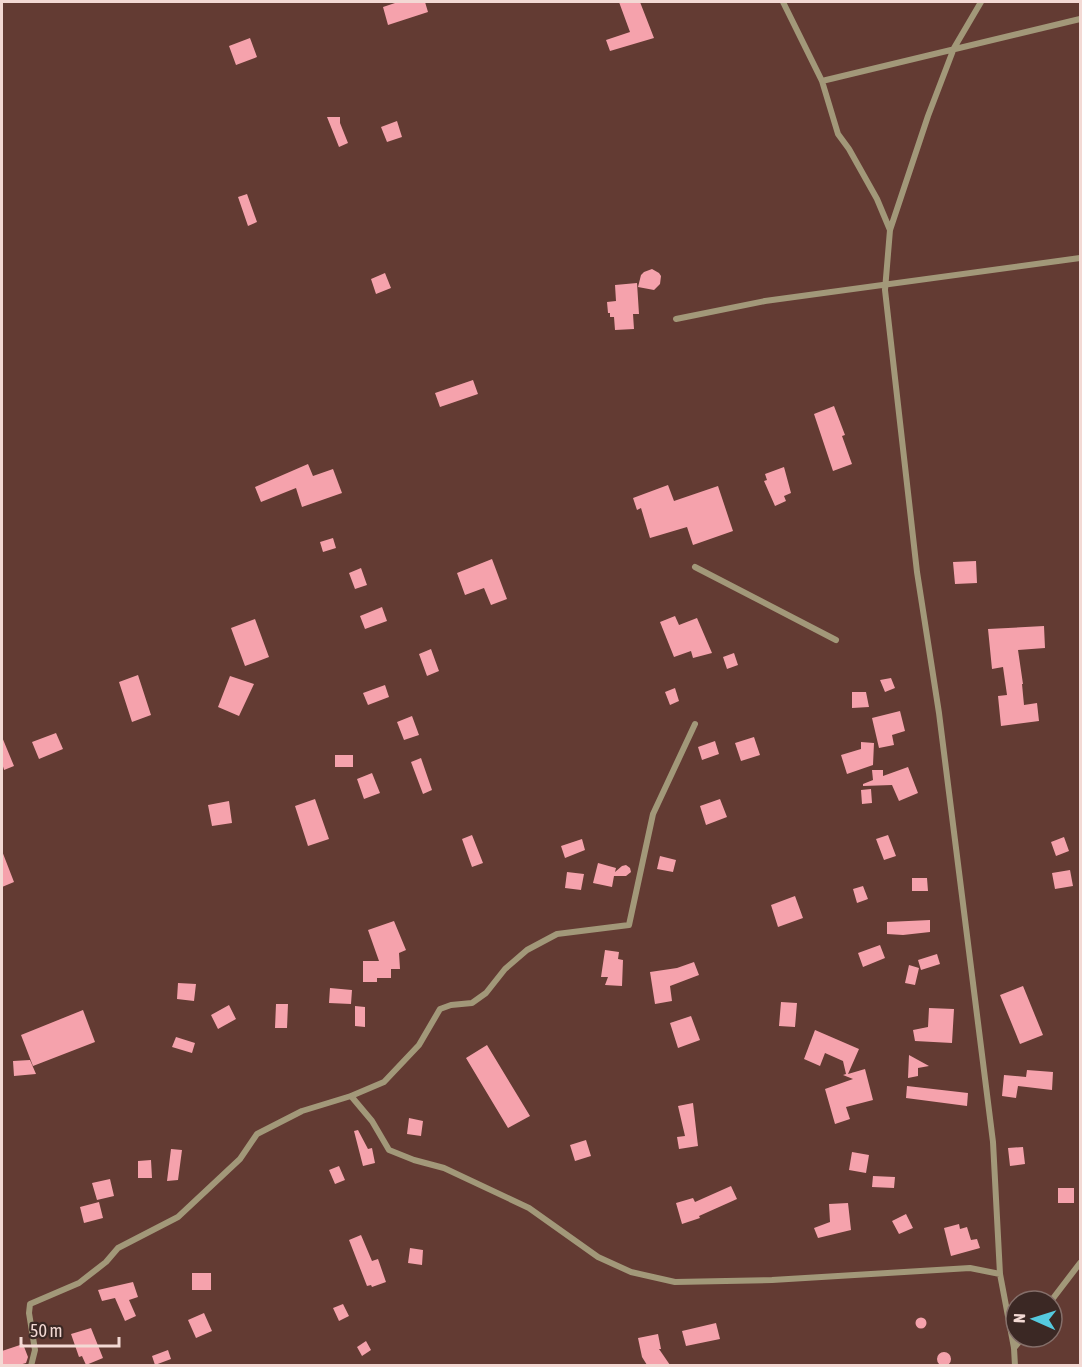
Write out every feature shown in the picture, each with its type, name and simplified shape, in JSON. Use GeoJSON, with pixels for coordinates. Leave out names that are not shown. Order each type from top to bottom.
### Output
{"type":"FeatureCollection","features":[{"type":"Feature","properties":{"kind":"street"},"geometry":{"type":"LineString","coordinates":[[783,2],[822,81],[838,135],[849,149],[872,189],[890,230]]}},
{"type":"Feature","properties":{"kind":"street"},"geometry":{"type":"LineString","coordinates":[[981,2],[954,48],[928,116],[890,230],[886,285],[917,572],[939,713],[993,1142],[1000,1274],[1004,1295]]}},
{"type":"Feature","properties":{"kind":"street"},"geometry":{"type":"LineString","coordinates":[[822,81],[1080,19]]}},
{"type":"Feature","properties":{"kind":"street"},"geometry":{"type":"LineString","coordinates":[[676,319],[765,301],[1080,258]]}},
{"type":"Feature","properties":{"kind":"street"},"geometry":{"type":"LineString","coordinates":[[695,567],[837,640]]}},
{"type":"Feature","properties":{"kind":"street"},"geometry":{"type":"LineString","coordinates":[[31,1365],[35,1350],[29,1313],[30,1304],[79,1283],[106,1262],[118,1248],[178,1216],[240,1159],[257,1134],[302,1111],[351,1096],[384,1082],[419,1045],[440,1009],[451,1005],[472,1003],[486,993],[505,969],[527,950],[556,934],[629,925],[653,814],[694,724]]}},
{"type":"Feature","properties":{"kind":"street"},"geometry":{"type":"LineString","coordinates":[[351,1096],[372,1120],[388,1150],[414,1161],[444,1168],[529,1208],[598,1257],[631,1272],[675,1282],[772,1280],[970,1268],[1000,1274]]}},
{"type":"Feature","properties":{"kind":"street"},"geometry":{"type":"LineString","coordinates":[[1060,1289],[1080,1263]]}},
{"type":"Feature","properties":{"kind":"street"},"geometry":{"type":"LineString","coordinates":[[1014,1349],[1015,1365]]}},
{"type":"Feature","properties":{"kind":"building"},"geometry":{"type":"Polygon","coordinates":[[[398,2],[425,2],[428,12],[388,25],[383,7],[398,2]]]}},
{"type":"Feature","properties":{"kind":"building"},"geometry":{"type":"Polygon","coordinates":[[[619,2],[640,2],[654,38],[610,51],[606,40],[630,32],[619,2]]]}},
{"type":"Feature","properties":{"kind":"building"},"geometry":{"type":"Polygon","coordinates":[[[250,38],[257,57],[236,65],[229,46],[250,38]]]}},
{"type":"Feature","properties":{"kind":"building"},"geometry":{"type":"Polygon","coordinates":[[[327,117],[340,117],[348,143],[339,147],[327,117]]]}},
{"type":"Feature","properties":{"kind":"building"},"geometry":{"type":"Polygon","coordinates":[[[397,121],[402,137],[387,142],[381,127],[397,121]]]}},
{"type":"Feature","properties":{"kind":"building"},"geometry":{"type":"Polygon","coordinates":[[[247,194],[257,222],[248,226],[238,197],[247,194]]]}},
{"type":"Feature","properties":{"kind":"building"},"geometry":{"type":"Polygon","coordinates":[[[652,269],[661,276],[660,284],[654,290],[638,287],[641,275],[652,269]]]}},
{"type":"Feature","properties":{"kind":"building"},"geometry":{"type":"Polygon","coordinates":[[[385,273],[391,288],[376,294],[371,279],[385,273]]]}},
{"type":"Feature","properties":{"kind":"building"},"geometry":{"type":"Polygon","coordinates":[[[637,283],[639,314],[633,314],[634,329],[615,330],[614,317],[610,317],[608,313],[607,302],[616,301],[615,285],[637,283]]]}},
{"type":"Feature","properties":{"kind":"building"},"geometry":{"type":"Polygon","coordinates":[[[473,380],[478,394],[440,407],[435,393],[473,380]]]}},
{"type":"Feature","properties":{"kind":"building"},"geometry":{"type":"Polygon","coordinates":[[[834,406],[845,435],[842,436],[852,464],[833,471],[814,414],[834,406]]]}},
{"type":"Feature","properties":{"kind":"building"},"geometry":{"type":"Polygon","coordinates":[[[308,464],[313,476],[333,469],[342,493],[302,507],[296,488],[261,502],[255,487],[308,464]]]}},
{"type":"Feature","properties":{"kind":"building"},"geometry":{"type":"Polygon","coordinates":[[[784,467],[791,493],[784,496],[786,501],[775,506],[764,481],[767,480],[765,474],[784,467]]]}},
{"type":"Feature","properties":{"kind":"building"},"geometry":{"type":"Polygon","coordinates":[[[668,485],[674,501],[718,486],[733,531],[693,545],[687,527],[650,538],[641,508],[637,510],[633,498],[668,485]]]}},
{"type":"Feature","properties":{"kind":"building"},"geometry":{"type":"Polygon","coordinates":[[[333,538],[336,548],[323,552],[320,542],[333,538]]]}},
{"type":"Feature","properties":{"kind":"building"},"geometry":{"type":"Polygon","coordinates":[[[492,559],[507,599],[491,605],[484,588],[465,595],[457,573],[492,559]]]}},
{"type":"Feature","properties":{"kind":"building"},"geometry":{"type":"Polygon","coordinates":[[[976,561],[977,583],[955,584],[953,562],[976,561]]]}},
{"type":"Feature","properties":{"kind":"building"},"geometry":{"type":"Polygon","coordinates":[[[361,568],[367,585],[355,589],[349,573],[361,568]]]}},
{"type":"Feature","properties":{"kind":"building"},"geometry":{"type":"Polygon","coordinates":[[[382,607],[387,621],[365,629],[360,616],[382,607]]]}},
{"type":"Feature","properties":{"kind":"building"},"geometry":{"type":"Polygon","coordinates":[[[675,616],[679,625],[697,618],[712,653],[693,658],[691,651],[674,657],[660,622],[675,616]]]}},
{"type":"Feature","properties":{"kind":"building"},"geometry":{"type":"Polygon","coordinates":[[[255,619],[269,657],[245,666],[231,628],[255,619]]]}},
{"type":"Feature","properties":{"kind":"building"},"geometry":{"type":"Polygon","coordinates":[[[1044,626],[1045,648],[1018,650],[1024,705],[1037,703],[1039,721],[1001,726],[998,696],[1007,695],[1003,667],[992,669],[988,629],[1044,626]]]}},
{"type":"Feature","properties":{"kind":"building"},"geometry":{"type":"Polygon","coordinates":[[[431,649],[439,671],[427,676],[419,654],[431,649]]]}},
{"type":"Feature","properties":{"kind":"building"},"geometry":{"type":"Polygon","coordinates":[[[734,653],[738,665],[727,669],[723,657],[734,653]]]}},
{"type":"Feature","properties":{"kind":"building"},"geometry":{"type":"Polygon","coordinates":[[[138,675],[151,715],[132,722],[119,682],[138,675]]]}},
{"type":"Feature","properties":{"kind":"building"},"geometry":{"type":"Polygon","coordinates":[[[230,676],[254,684],[239,716],[218,707],[230,676]]]}},
{"type":"Feature","properties":{"kind":"building"},"geometry":{"type":"Polygon","coordinates":[[[891,678],[895,688],[885,692],[880,680],[891,678]]]}},
{"type":"Feature","properties":{"kind":"building"},"geometry":{"type":"Polygon","coordinates":[[[385,685],[389,697],[368,705],[363,693],[385,685]]]}},
{"type":"Feature","properties":{"kind":"building"},"geometry":{"type":"Polygon","coordinates":[[[675,688],[679,701],[670,705],[665,692],[675,688]]]}},
{"type":"Feature","properties":{"kind":"building"},"geometry":{"type":"Polygon","coordinates":[[[852,692],[866,692],[869,707],[852,708],[852,692]]]}},
{"type":"Feature","properties":{"kind":"building"},"geometry":{"type":"Polygon","coordinates":[[[900,711],[905,731],[892,735],[894,745],[879,748],[872,718],[900,711]]]}},
{"type":"Feature","properties":{"kind":"building"},"geometry":{"type":"Polygon","coordinates":[[[412,716],[419,735],[404,740],[397,722],[412,716]]]}},
{"type":"Feature","properties":{"kind":"building"},"geometry":{"type":"Polygon","coordinates":[[[56,733],[63,749],[39,759],[32,742],[56,733]]]}},
{"type":"Feature","properties":{"kind":"building"},"geometry":{"type":"Polygon","coordinates":[[[2,737],[14,766],[4,770],[2,763],[2,737]]]}},
{"type":"Feature","properties":{"kind":"building"},"geometry":{"type":"Polygon","coordinates":[[[754,737],[760,755],[741,761],[735,743],[754,737]]]}},
{"type":"Feature","properties":{"kind":"building"},"geometry":{"type":"Polygon","coordinates":[[[715,741],[719,754],[702,760],[698,747],[715,741]]]}},
{"type":"Feature","properties":{"kind":"building"},"geometry":{"type":"Polygon","coordinates":[[[861,742],[874,743],[873,765],[847,774],[841,755],[861,749],[861,742]]]}},
{"type":"Feature","properties":{"kind":"building"},"geometry":{"type":"Polygon","coordinates":[[[335,755],[353,755],[353,767],[335,767],[335,755]]]}},
{"type":"Feature","properties":{"kind":"building"},"geometry":{"type":"Polygon","coordinates":[[[421,758],[432,790],[423,794],[411,762],[421,758]]]}},
{"type":"Feature","properties":{"kind":"building"},"geometry":{"type":"Polygon","coordinates":[[[908,767],[918,793],[899,801],[892,785],[863,786],[873,780],[872,770],[883,770],[883,776],[908,767]]]}},
{"type":"Feature","properties":{"kind":"building"},"geometry":{"type":"Polygon","coordinates":[[[372,773],[380,793],[364,799],[357,779],[372,773]]]}},
{"type":"Feature","properties":{"kind":"building"},"geometry":{"type":"Polygon","coordinates":[[[871,789],[872,803],[862,804],[861,790],[871,789]]]}},
{"type":"Feature","properties":{"kind":"building"},"geometry":{"type":"Polygon","coordinates":[[[315,799],[329,839],[308,846],[295,806],[315,799]]]}},
{"type":"Feature","properties":{"kind":"building"},"geometry":{"type":"Polygon","coordinates":[[[720,799],[727,817],[706,825],[700,806],[720,799]]]}},
{"type":"Feature","properties":{"kind":"building"},"geometry":{"type":"Polygon","coordinates":[[[229,801],[232,823],[212,826],[208,805],[229,801]]]}},
{"type":"Feature","properties":{"kind":"building"},"geometry":{"type":"Polygon","coordinates":[[[472,835],[483,863],[472,867],[462,839],[472,835]]]}},
{"type":"Feature","properties":{"kind":"building"},"geometry":{"type":"Polygon","coordinates":[[[888,835],[896,856],[884,860],[876,839],[888,835]]]}},
{"type":"Feature","properties":{"kind":"building"},"geometry":{"type":"Polygon","coordinates":[[[1064,837],[1069,851],[1056,856],[1051,842],[1064,837]]]}},
{"type":"Feature","properties":{"kind":"building"},"geometry":{"type":"Polygon","coordinates":[[[582,839],[585,850],[565,858],[561,846],[582,839]]]}},
{"type":"Feature","properties":{"kind":"building"},"geometry":{"type":"Polygon","coordinates":[[[2,851],[14,882],[2,887],[2,851]]]}},
{"type":"Feature","properties":{"kind":"building"},"geometry":{"type":"Polygon","coordinates":[[[660,856],[676,860],[673,872],[657,869],[660,856]]]}},
{"type":"Feature","properties":{"kind":"building"},"geometry":{"type":"Polygon","coordinates":[[[598,863],[616,868],[615,872],[626,865],[631,872],[626,876],[614,876],[612,887],[593,883],[598,863]]]}},
{"type":"Feature","properties":{"kind":"building"},"geometry":{"type":"Polygon","coordinates":[[[1070,870],[1073,886],[1055,889],[1052,873],[1070,870]]]}},
{"type":"Feature","properties":{"kind":"building"},"geometry":{"type":"Polygon","coordinates":[[[567,872],[584,874],[581,890],[565,888],[567,872]]]}},
{"type":"Feature","properties":{"kind":"building"},"geometry":{"type":"Polygon","coordinates":[[[912,878],[927,878],[928,891],[912,891],[912,878]]]}},
{"type":"Feature","properties":{"kind":"building"},"geometry":{"type":"Polygon","coordinates":[[[863,886],[868,899],[857,903],[853,889],[863,886]]]}},
{"type":"Feature","properties":{"kind":"building"},"geometry":{"type":"Polygon","coordinates":[[[795,896],[803,918],[778,927],[771,905],[795,896]]]}},
{"type":"Feature","properties":{"kind":"building"},"geometry":{"type":"Polygon","coordinates":[[[930,920],[930,932],[887,934],[887,922],[930,920]]]}},
{"type":"Feature","properties":{"kind":"building"},"geometry":{"type":"Polygon","coordinates":[[[394,921],[406,950],[399,953],[400,969],[391,969],[391,978],[377,978],[377,982],[363,982],[363,961],[379,961],[368,930],[394,921]]]}},
{"type":"Feature","properties":{"kind":"building"},"geometry":{"type":"Polygon","coordinates":[[[880,945],[885,958],[863,967],[858,953],[880,945]]]}},
{"type":"Feature","properties":{"kind":"building"},"geometry":{"type":"Polygon","coordinates":[[[605,950],[619,952],[618,959],[623,960],[622,986],[605,985],[608,977],[601,977],[605,950]]]}},
{"type":"Feature","properties":{"kind":"building"},"geometry":{"type":"Polygon","coordinates":[[[937,954],[940,964],[921,970],[918,960],[937,954]]]}},
{"type":"Feature","properties":{"kind":"building"},"geometry":{"type":"Polygon","coordinates":[[[694,962],[699,975],[670,986],[672,1001],[655,1004],[650,972],[677,968],[694,962]]]}},
{"type":"Feature","properties":{"kind":"building"},"geometry":{"type":"Polygon","coordinates":[[[909,965],[919,968],[915,985],[905,983],[909,965]]]}},
{"type":"Feature","properties":{"kind":"building"},"geometry":{"type":"Polygon","coordinates":[[[178,983],[196,984],[194,1001],[177,999],[178,983]]]}},
{"type":"Feature","properties":{"kind":"building"},"geometry":{"type":"Polygon","coordinates":[[[1023,986],[1043,1035],[1020,1044],[1000,995],[1023,986]]]}},
{"type":"Feature","properties":{"kind":"building"},"geometry":{"type":"Polygon","coordinates":[[[330,988],[352,990],[351,1004],[329,1003],[330,988]]]}},
{"type":"Feature","properties":{"kind":"building"},"geometry":{"type":"Polygon","coordinates":[[[781,1002],[797,1003],[795,1027],[779,1026],[781,1002]]]}},
{"type":"Feature","properties":{"kind":"building"},"geometry":{"type":"Polygon","coordinates":[[[276,1004],[288,1004],[287,1028],[275,1028],[276,1004]]]}},
{"type":"Feature","properties":{"kind":"building"},"geometry":{"type":"Polygon","coordinates":[[[229,1005],[236,1019],[218,1029],[211,1015],[229,1005]]]}},
{"type":"Feature","properties":{"kind":"building"},"geometry":{"type":"Polygon","coordinates":[[[355,1006],[365,1007],[365,1027],[355,1026],[355,1006]]]}},
{"type":"Feature","properties":{"kind":"building"},"geometry":{"type":"Polygon","coordinates":[[[929,1008],[954,1009],[952,1043],[915,1041],[913,1030],[928,1027],[929,1008]]]}},
{"type":"Feature","properties":{"kind":"building"},"geometry":{"type":"Polygon","coordinates":[[[83,1010],[95,1042],[33,1066],[21,1035],[83,1010]]]}},
{"type":"Feature","properties":{"kind":"building"},"geometry":{"type":"Polygon","coordinates":[[[691,1016],[700,1040],[678,1048],[670,1023],[691,1016]]]}},
{"type":"Feature","properties":{"kind":"building"},"geometry":{"type":"Polygon","coordinates":[[[815,1030],[859,1049],[848,1074],[865,1069],[873,1100],[846,1107],[850,1119],[835,1124],[825,1089],[853,1079],[843,1075],[846,1074],[843,1061],[825,1053],[820,1066],[804,1059],[815,1030]]]}},
{"type":"Feature","properties":{"kind":"building"},"geometry":{"type":"Polygon","coordinates":[[[176,1037],[195,1043],[192,1053],[172,1047],[176,1037]]]}},
{"type":"Feature","properties":{"kind":"building"},"geometry":{"type":"Polygon","coordinates":[[[487,1045],[530,1116],[508,1128],[466,1058],[487,1045]]]}},
{"type":"Feature","properties":{"kind":"building"},"geometry":{"type":"Polygon","coordinates":[[[909,1055],[929,1066],[918,1068],[918,1076],[908,1078],[909,1055]]]}},
{"type":"Feature","properties":{"kind":"building"},"geometry":{"type":"Polygon","coordinates":[[[30,1060],[36,1074],[14,1076],[13,1061],[30,1060]]]}},
{"type":"Feature","properties":{"kind":"building"},"geometry":{"type":"Polygon","coordinates":[[[1027,1070],[1053,1072],[1052,1090],[1018,1086],[1016,1098],[1002,1096],[1004,1075],[1026,1077],[1027,1070]]]}},
{"type":"Feature","properties":{"kind":"building"},"geometry":{"type":"Polygon","coordinates":[[[907,1086],[968,1093],[967,1106],[906,1098],[907,1086]]]}},
{"type":"Feature","properties":{"kind":"building"},"geometry":{"type":"Polygon","coordinates":[[[693,1103],[698,1146],[679,1149],[677,1137],[685,1136],[678,1106],[693,1103]]]}},
{"type":"Feature","properties":{"kind":"building"},"geometry":{"type":"Polygon","coordinates":[[[409,1118],[423,1121],[421,1136],[407,1134],[409,1118]]]}},
{"type":"Feature","properties":{"kind":"building"},"geometry":{"type":"Polygon","coordinates":[[[358,1130],[368,1149],[372,1148],[375,1163],[363,1166],[354,1131],[358,1130]]]}},
{"type":"Feature","properties":{"kind":"building"},"geometry":{"type":"Polygon","coordinates":[[[586,1140],[591,1156],[575,1161],[570,1145],[586,1140]]]}},
{"type":"Feature","properties":{"kind":"building"},"geometry":{"type":"Polygon","coordinates":[[[1023,1147],[1025,1164],[1010,1166],[1008,1148],[1023,1147]]]}},
{"type":"Feature","properties":{"kind":"building"},"geometry":{"type":"Polygon","coordinates":[[[171,1149],[182,1150],[178,1180],[167,1181],[171,1149]]]}},
{"type":"Feature","properties":{"kind":"building"},"geometry":{"type":"Polygon","coordinates":[[[852,1152],[869,1155],[866,1173],[849,1170],[852,1152]]]}},
{"type":"Feature","properties":{"kind":"building"},"geometry":{"type":"Polygon","coordinates":[[[151,1160],[152,1178],[138,1178],[138,1161],[151,1160]]]}},
{"type":"Feature","properties":{"kind":"building"},"geometry":{"type":"Polygon","coordinates":[[[339,1166],[345,1180],[335,1184],[329,1170],[339,1166]]]}},
{"type":"Feature","properties":{"kind":"building"},"geometry":{"type":"Polygon","coordinates":[[[873,1176],[895,1177],[894,1188],[872,1187],[873,1176]]]}},
{"type":"Feature","properties":{"kind":"building"},"geometry":{"type":"Polygon","coordinates":[[[110,1179],[114,1196],[97,1200],[92,1183],[110,1179]]]}},
{"type":"Feature","properties":{"kind":"building"},"geometry":{"type":"Polygon","coordinates":[[[731,1186],[737,1199],[699,1216],[700,1218],[682,1224],[676,1203],[693,1198],[695,1202],[731,1186]]]}},
{"type":"Feature","properties":{"kind":"building"},"geometry":{"type":"Polygon","coordinates":[[[1058,1188],[1074,1188],[1074,1203],[1058,1203],[1058,1188]]]}},
{"type":"Feature","properties":{"kind":"building"},"geometry":{"type":"Polygon","coordinates":[[[99,1202],[103,1218],[84,1223],[80,1207],[99,1202]]]}},
{"type":"Feature","properties":{"kind":"building"},"geometry":{"type":"Polygon","coordinates":[[[848,1203],[851,1230],[818,1238],[814,1228],[830,1222],[829,1204],[848,1203]]]}},
{"type":"Feature","properties":{"kind":"building"},"geometry":{"type":"Polygon","coordinates":[[[906,1214],[913,1228],[899,1234],[892,1221],[906,1214]]]}},
{"type":"Feature","properties":{"kind":"building"},"geometry":{"type":"Polygon","coordinates":[[[959,1224],[960,1229],[967,1227],[971,1240],[977,1239],[980,1248],[951,1256],[944,1228],[959,1224]]]}},
{"type":"Feature","properties":{"kind":"building"},"geometry":{"type":"Polygon","coordinates":[[[361,1235],[372,1261],[378,1259],[386,1282],[372,1287],[367,1286],[349,1240],[361,1235]]]}},
{"type":"Feature","properties":{"kind":"building"},"geometry":{"type":"Polygon","coordinates":[[[410,1248],[423,1250],[422,1265],[408,1263],[410,1248]]]}},
{"type":"Feature","properties":{"kind":"building"},"geometry":{"type":"Polygon","coordinates":[[[192,1273],[211,1273],[211,1290],[192,1290],[192,1273]]]}},
{"type":"Feature","properties":{"kind":"building"},"geometry":{"type":"Polygon","coordinates":[[[133,1282],[138,1297],[129,1300],[136,1316],[125,1321],[115,1298],[102,1301],[98,1290],[133,1282]]]}},
{"type":"Feature","properties":{"kind":"building"},"geometry":{"type":"Polygon","coordinates":[[[343,1304],[349,1316],[339,1321],[333,1308],[343,1304]]]}},
{"type":"Feature","properties":{"kind":"building"},"geometry":{"type":"Polygon","coordinates":[[[204,1313],[212,1331],[196,1338],[188,1320],[204,1313]]]}},
{"type":"Feature","properties":{"kind":"building"},"geometry":{"type":"Polygon","coordinates":[[[921,1317],[927,1323],[921,1329],[915,1323],[921,1317]]]}},
{"type":"Feature","properties":{"kind":"building"},"geometry":{"type":"Polygon","coordinates":[[[716,1323],[720,1339],[686,1346],[682,1331],[716,1323]]]}},
{"type":"Feature","properties":{"kind":"building"},"geometry":{"type":"Polygon","coordinates":[[[91,1328],[103,1358],[86,1365],[82,1356],[79,1357],[71,1334],[91,1328]]]}},
{"type":"Feature","properties":{"kind":"building"},"geometry":{"type":"Polygon","coordinates":[[[658,1334],[661,1349],[659,1349],[670,1365],[647,1365],[642,1357],[638,1338],[658,1334]]]}},
{"type":"Feature","properties":{"kind":"building"},"geometry":{"type":"Polygon","coordinates":[[[366,1341],[371,1350],[362,1356],[357,1347],[366,1341]]]}},
{"type":"Feature","properties":{"kind":"building"},"geometry":{"type":"Polygon","coordinates":[[[23,1344],[28,1357],[26,1363],[2,1365],[2,1351],[23,1344]]]}},
{"type":"Feature","properties":{"kind":"building"},"geometry":{"type":"Polygon","coordinates":[[[168,1350],[171,1359],[155,1365],[152,1356],[168,1350]]]}},
{"type":"Feature","properties":{"kind":"building"},"geometry":{"type":"Polygon","coordinates":[[[944,1352],[949,1354],[951,1359],[949,1364],[944,1366],[939,1364],[937,1359],[939,1354],[944,1352]]]}}]}
